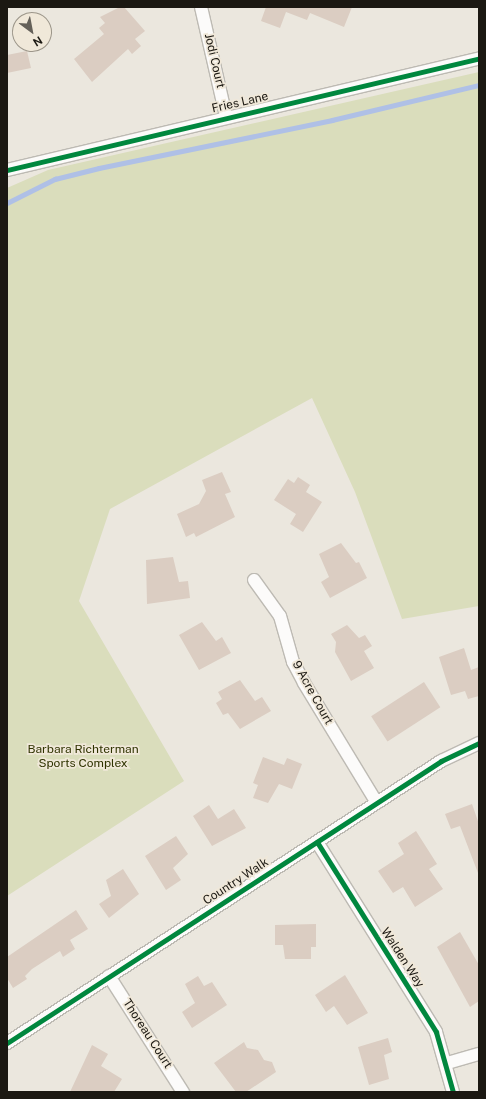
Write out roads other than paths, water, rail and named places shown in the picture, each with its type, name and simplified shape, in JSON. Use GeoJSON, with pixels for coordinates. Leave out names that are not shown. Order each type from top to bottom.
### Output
{"type":"FeatureCollection","features":[{"type":"Feature","properties":{"kind":"street","name":"Jodi Court"},"geometry":{"type":"LineString","coordinates":[[201,7],[226,116]]}},
{"type":"Feature","properties":{"kind":"street","name":"Fries Lane"},"geometry":{"type":"LineString","coordinates":[[7,170],[226,116],[479,58]]}},
{"type":"Feature","properties":{"kind":"street","name":"9 Acre Court"},"geometry":{"type":"LineString","coordinates":[[254,580],[280,616],[293,662],[304,683],[376,803]]}},
{"type":"Feature","properties":{"kind":"street","name":"Country Walk"},"geometry":{"type":"LineString","coordinates":[[7,1043],[441,761],[479,742]]}},
{"type":"Feature","properties":{"kind":"street","name":"Walden Way"},"geometry":{"type":"LineString","coordinates":[[317,842],[422,1006],[448,1063],[453,1092]]}},
{"type":"Feature","properties":{"kind":"street","name":"Thoreau Court"},"geometry":{"type":"LineString","coordinates":[[109,976],[183,1092]]}},
{"type":"Feature","properties":{"kind":"street"},"geometry":{"type":"LineString","coordinates":[[448,1063],[479,1054]]}},
{"type":"Feature","properties":{"kind":"waterway"},"geometry":{"type":"LineString","coordinates":[[7,203],[55,179],[99,168],[332,120],[479,85]]}},
{"type":"Feature","properties":{"kind":"park label","name":"Barbara Richterman Sports Complex"},"geometry":{"type":"Point","coordinates":[83,757]}}]}
